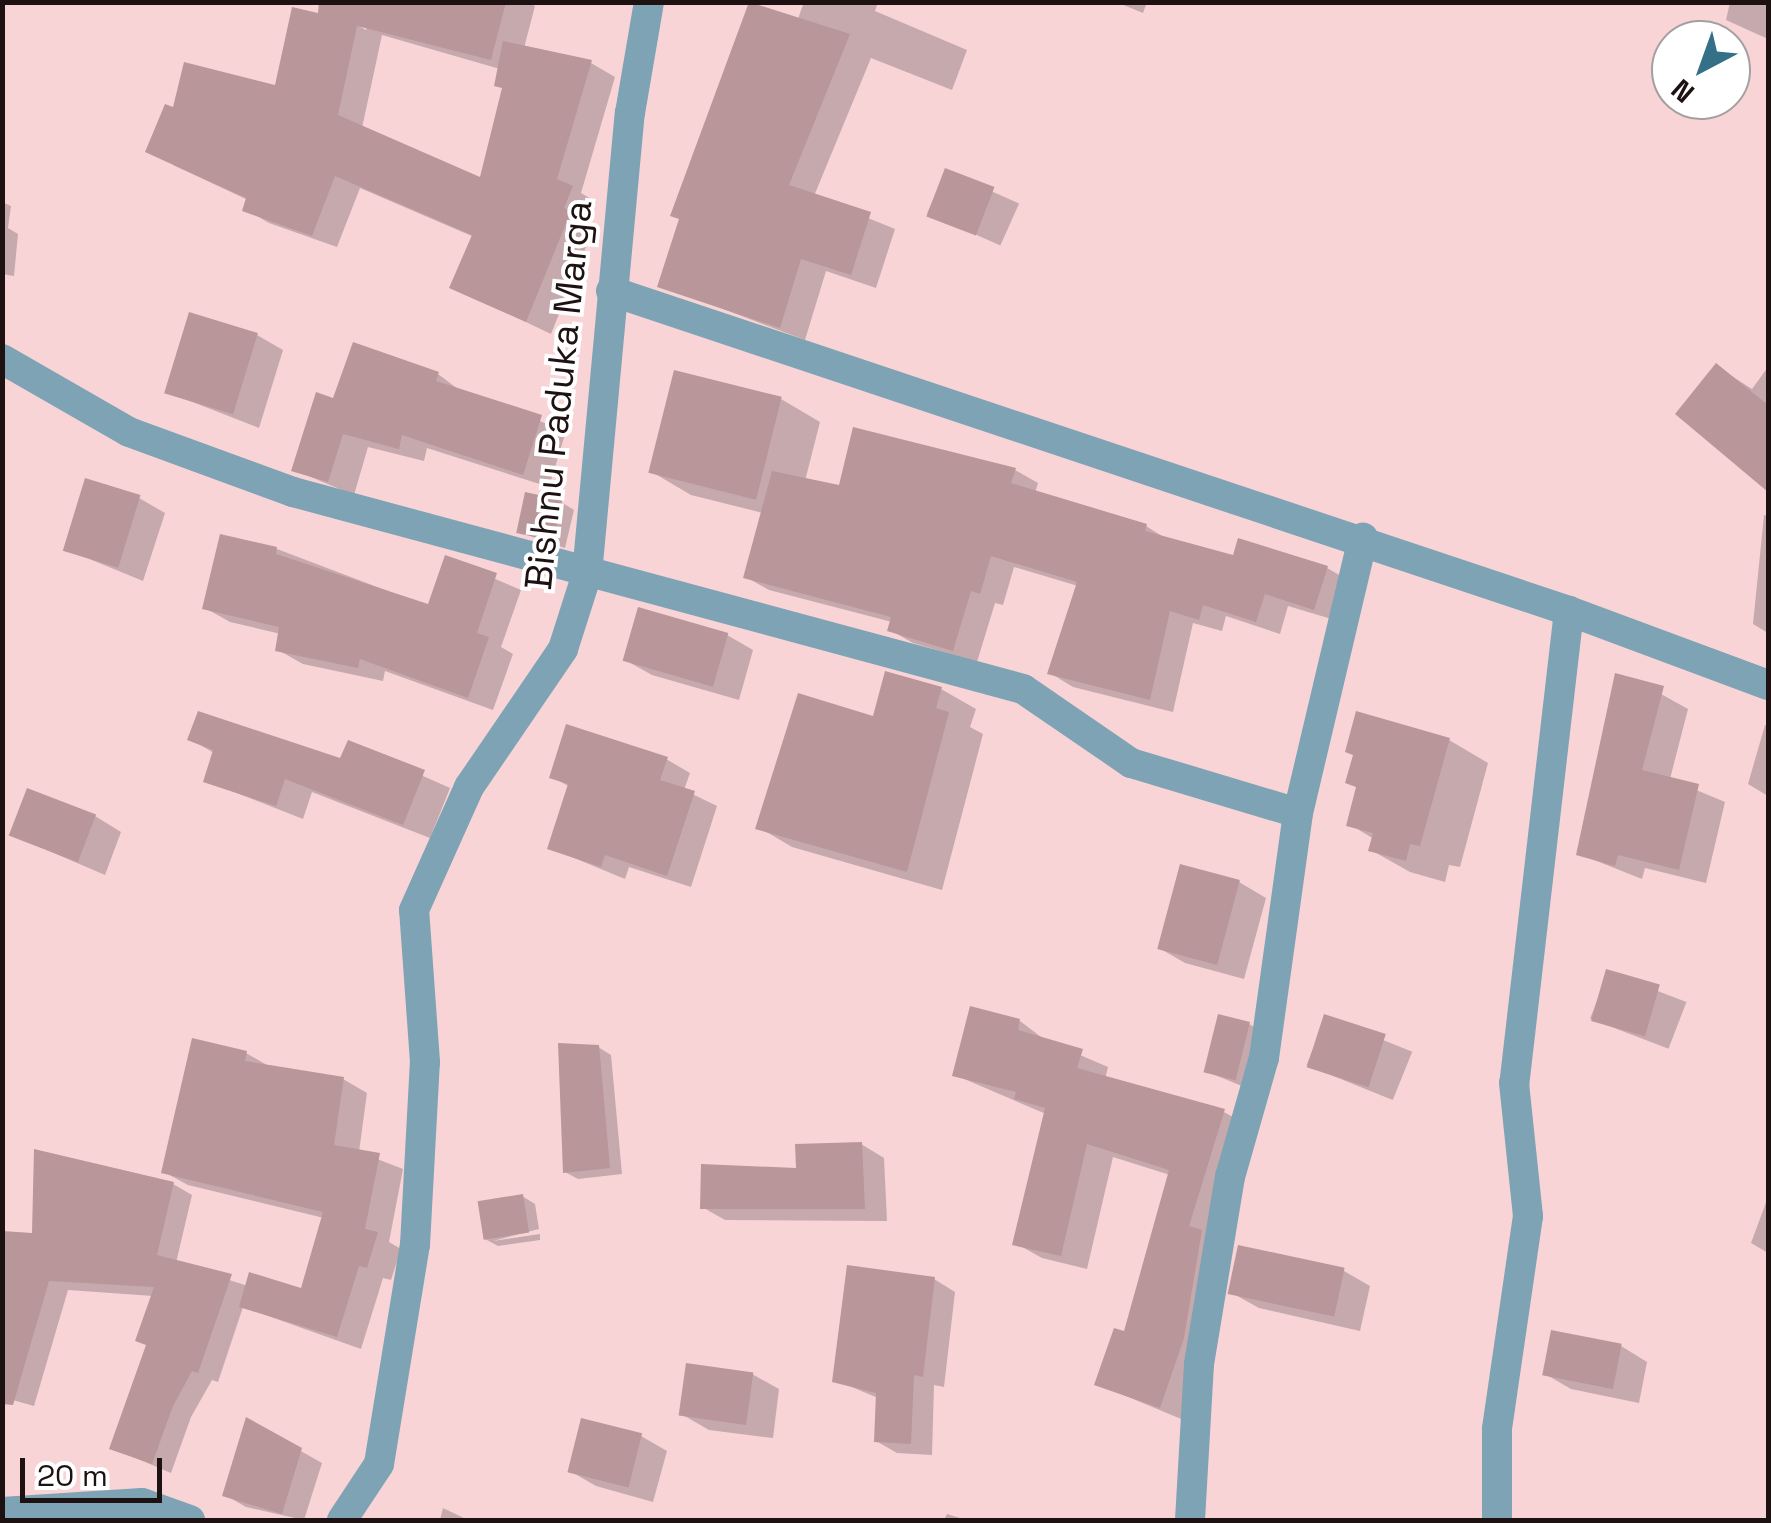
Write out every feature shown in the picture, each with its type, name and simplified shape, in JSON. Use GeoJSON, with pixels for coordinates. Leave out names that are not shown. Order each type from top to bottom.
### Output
{"type":"FeatureCollection","features":[{"type":"Feature","properties":{"kind":"street","name":"Bishnu Paduka Marga"},"geometry":{"type":"LineString","coordinates":[[344,1520],[379,1464],[415,1245],[425,1062],[414,910],[468,787],[563,650],[587,574],[630,113],[649,2]]}},
{"type":"Feature","properties":{"kind":"street"},"geometry":{"type":"LineString","coordinates":[[611,291],[1364,538],[1768,685]]}},
{"type":"Feature","properties":{"kind":"street"},"geometry":{"type":"LineString","coordinates":[[2,359],[129,432],[257,479],[587,574],[1023,689],[1131,763],[1298,814]]}},
{"type":"Feature","properties":{"kind":"street"},"geometry":{"type":"LineString","coordinates":[[1190,1520],[1199,1364],[1230,1177],[1264,1058],[1298,814],[1364,538]]}},
{"type":"Feature","properties":{"kind":"street"},"geometry":{"type":"LineString","coordinates":[[1497,1520],[1497,1428],[1528,1216],[1514,1083],[1569,611]]}},
{"type":"Feature","properties":{"kind":"street"},"geometry":{"type":"LineString","coordinates":[[2,1512],[142,1503],[190,1520]]}},
{"type":"Feature","properties":{"kind":"building"},"geometry":{"type":"Polygon","coordinates":[[[319,2],[506,2],[491,60],[357,26],[338,115],[480,177],[502,88],[494,86],[503,41],[592,60],[557,179],[573,186],[564,208],[571,211],[526,322],[449,288],[472,235],[335,176],[312,236],[242,211],[246,198],[145,152],[165,104],[173,107],[184,62],[275,85],[292,7],[318,13],[319,2]]]}},
{"type":"Feature","properties":{"kind":"building"},"geometry":{"type":"Polygon","coordinates":[[[749,2],[850,34],[789,185],[871,212],[851,275],[801,259],[780,328],[657,287],[679,219],[670,216],[749,2]]]}},
{"type":"Feature","properties":{"kind":"building"},"geometry":{"type":"Polygon","coordinates":[[[945,168],[994,187],[976,236],[926,217],[945,168]]]}},
{"type":"Feature","properties":{"kind":"building"},"geometry":{"type":"Polygon","coordinates":[[[189,312],[258,333],[233,414],[164,393],[189,312]]]}},
{"type":"Feature","properties":{"kind":"building"},"geometry":{"type":"Polygon","coordinates":[[[353,342],[439,372],[436,381],[542,415],[523,475],[402,435],[399,449],[343,434],[328,482],[291,471],[316,392],[333,398],[353,342]]]}},
{"type":"Feature","properties":{"kind":"building"},"geometry":{"type":"Polygon","coordinates":[[[1716,363],[1768,405],[1768,492],[1675,414],[1716,363]]]}},
{"type":"Feature","properties":{"kind":"building"},"geometry":{"type":"Polygon","coordinates":[[[674,370],[782,397],[756,500],[648,473],[674,370]]]}},
{"type":"Feature","properties":{"kind":"building"},"geometry":{"type":"Polygon","coordinates":[[[853,427],[1016,468],[1011,483],[1147,524],[1145,531],[1233,555],[1238,538],[1328,566],[1314,610],[1265,594],[1256,622],[1203,605],[1199,620],[1170,611],[1150,700],[1047,674],[1077,582],[991,556],[980,594],[971,591],[953,651],[887,631],[891,617],[743,578],[772,471],[839,485],[853,427]]]}},
{"type":"Feature","properties":{"kind":"building"},"geometry":{"type":"Polygon","coordinates":[[[85,478],[140,495],[118,568],[63,551],[85,478]]]}},
{"type":"Feature","properties":{"kind":"building"},"geometry":{"type":"Polygon","coordinates":[[[525,492],[562,500],[553,541],[516,533],[525,492]]]}},
{"type":"Feature","properties":{"kind":"building"},"geometry":{"type":"Polygon","coordinates":[[[220,534],[277,547],[276,554],[428,604],[445,555],[497,573],[477,633],[489,637],[468,698],[360,659],[358,668],[275,651],[279,627],[202,609],[220,534]]]}},
{"type":"Feature","properties":{"kind":"building"},"geometry":{"type":"Polygon","coordinates":[[[638,607],[728,633],[713,687],[623,661],[638,607]]]}},
{"type":"Feature","properties":{"kind":"building"},"geometry":{"type":"Polygon","coordinates":[[[885,671],[942,687],[936,708],[949,712],[907,872],[755,829],[798,693],[873,716],[885,671]]]}},
{"type":"Feature","properties":{"kind":"building"},"geometry":{"type":"Polygon","coordinates":[[[1615,673],[1664,686],[1642,770],[1699,784],[1679,870],[1618,855],[1615,866],[1576,855],[1615,673]]]}},
{"type":"Feature","properties":{"kind":"building"},"geometry":{"type":"Polygon","coordinates":[[[198,711],[340,758],[348,740],[425,770],[403,825],[285,779],[276,806],[203,782],[213,750],[187,740],[198,711]]]}},
{"type":"Feature","properties":{"kind":"building"},"geometry":{"type":"Polygon","coordinates":[[[1356,711],[1450,738],[1420,846],[1410,844],[1406,861],[1368,851],[1373,833],[1346,826],[1356,787],[1345,783],[1353,755],[1345,752],[1356,711]]]}},
{"type":"Feature","properties":{"kind":"building"},"geometry":{"type":"Polygon","coordinates":[[[566,724],[668,757],[660,780],[695,791],[667,876],[605,855],[601,867],[547,849],[568,784],[549,778],[566,724]]]}},
{"type":"Feature","properties":{"kind":"building"},"geometry":{"type":"Polygon","coordinates":[[[27,788],[96,815],[78,862],[9,836],[27,788]]]}},
{"type":"Feature","properties":{"kind":"building"},"geometry":{"type":"Polygon","coordinates":[[[1180,864],[1240,880],[1217,965],[1157,949],[1180,864]]]}},
{"type":"Feature","properties":{"kind":"building"},"geometry":{"type":"Polygon","coordinates":[[[1606,969],[1660,984],[1645,1036],[1591,1021],[1606,969]]]}},
{"type":"Feature","properties":{"kind":"building"},"geometry":{"type":"Polygon","coordinates":[[[970,1006],[1020,1019],[1018,1030],[1083,1049],[1077,1068],[1225,1109],[1189,1226],[1202,1230],[1184,1338],[1160,1408],[1094,1385],[1114,1328],[1124,1331],[1169,1170],[1087,1144],[1061,1256],[1012,1245],[1045,1108],[1014,1099],[1016,1092],[952,1076],[970,1006]]]}},
{"type":"Feature","properties":{"kind":"building"},"geometry":{"type":"Polygon","coordinates":[[[1218,1014],[1250,1022],[1236,1080],[1203,1072],[1218,1014]]]}},
{"type":"Feature","properties":{"kind":"building"},"geometry":{"type":"Polygon","coordinates":[[[1324,1014],[1386,1034],[1369,1087],[1307,1067],[1324,1014]]]}},
{"type":"Feature","properties":{"kind":"building"},"geometry":{"type":"Polygon","coordinates":[[[192,1038],[247,1051],[245,1061],[344,1077],[334,1145],[380,1153],[365,1229],[378,1232],[367,1268],[359,1266],[337,1337],[239,1307],[249,1272],[301,1288],[323,1212],[161,1173],[192,1038]]]}},
{"type":"Feature","properties":{"kind":"building"},"geometry":{"type":"Polygon","coordinates":[[[558,1043],[599,1045],[610,1168],[563,1173],[558,1043]]]}},
{"type":"Feature","properties":{"kind":"building"},"geometry":{"type":"Polygon","coordinates":[[[862,1142],[865,1209],[700,1209],[701,1164],[796,1168],[795,1144],[862,1142]]]}},
{"type":"Feature","properties":{"kind":"building"},"geometry":{"type":"Polygon","coordinates":[[[34,1149],[174,1182],[157,1255],[232,1274],[198,1373],[192,1371],[173,1406],[152,1464],[109,1449],[146,1345],[135,1341],[154,1287],[49,1281],[13,1405],[2,1404],[2,1231],[32,1233],[34,1149]]]}},
{"type":"Feature","properties":{"kind":"building"},"geometry":{"type":"Polygon","coordinates":[[[523,1194],[529,1233],[484,1240],[478,1201],[523,1194]]]}},
{"type":"Feature","properties":{"kind":"building"},"geometry":{"type":"Polygon","coordinates":[[[1238,1245],[1345,1268],[1334,1317],[1228,1294],[1238,1245]]]}},
{"type":"Feature","properties":{"kind":"building"},"geometry":{"type":"Polygon","coordinates":[[[847,1265],[935,1277],[923,1377],[914,1375],[911,1444],[874,1442],[876,1393],[832,1382],[847,1265]]]}},
{"type":"Feature","properties":{"kind":"building"},"geometry":{"type":"Polygon","coordinates":[[[1551,1330],[1622,1344],[1613,1389],[1542,1375],[1551,1330]]]}},
{"type":"Feature","properties":{"kind":"building"},"geometry":{"type":"Polygon","coordinates":[[[686,1363],[753,1372],[746,1425],[679,1415],[686,1363]]]}},
{"type":"Feature","properties":{"kind":"building"},"geometry":{"type":"Polygon","coordinates":[[[246,1417],[302,1448],[282,1514],[222,1496],[246,1417]]]}},
{"type":"Feature","properties":{"kind":"building"},"geometry":{"type":"Polygon","coordinates":[[[581,1418],[642,1433],[629,1488],[567,1472],[581,1418]]]}}]}
